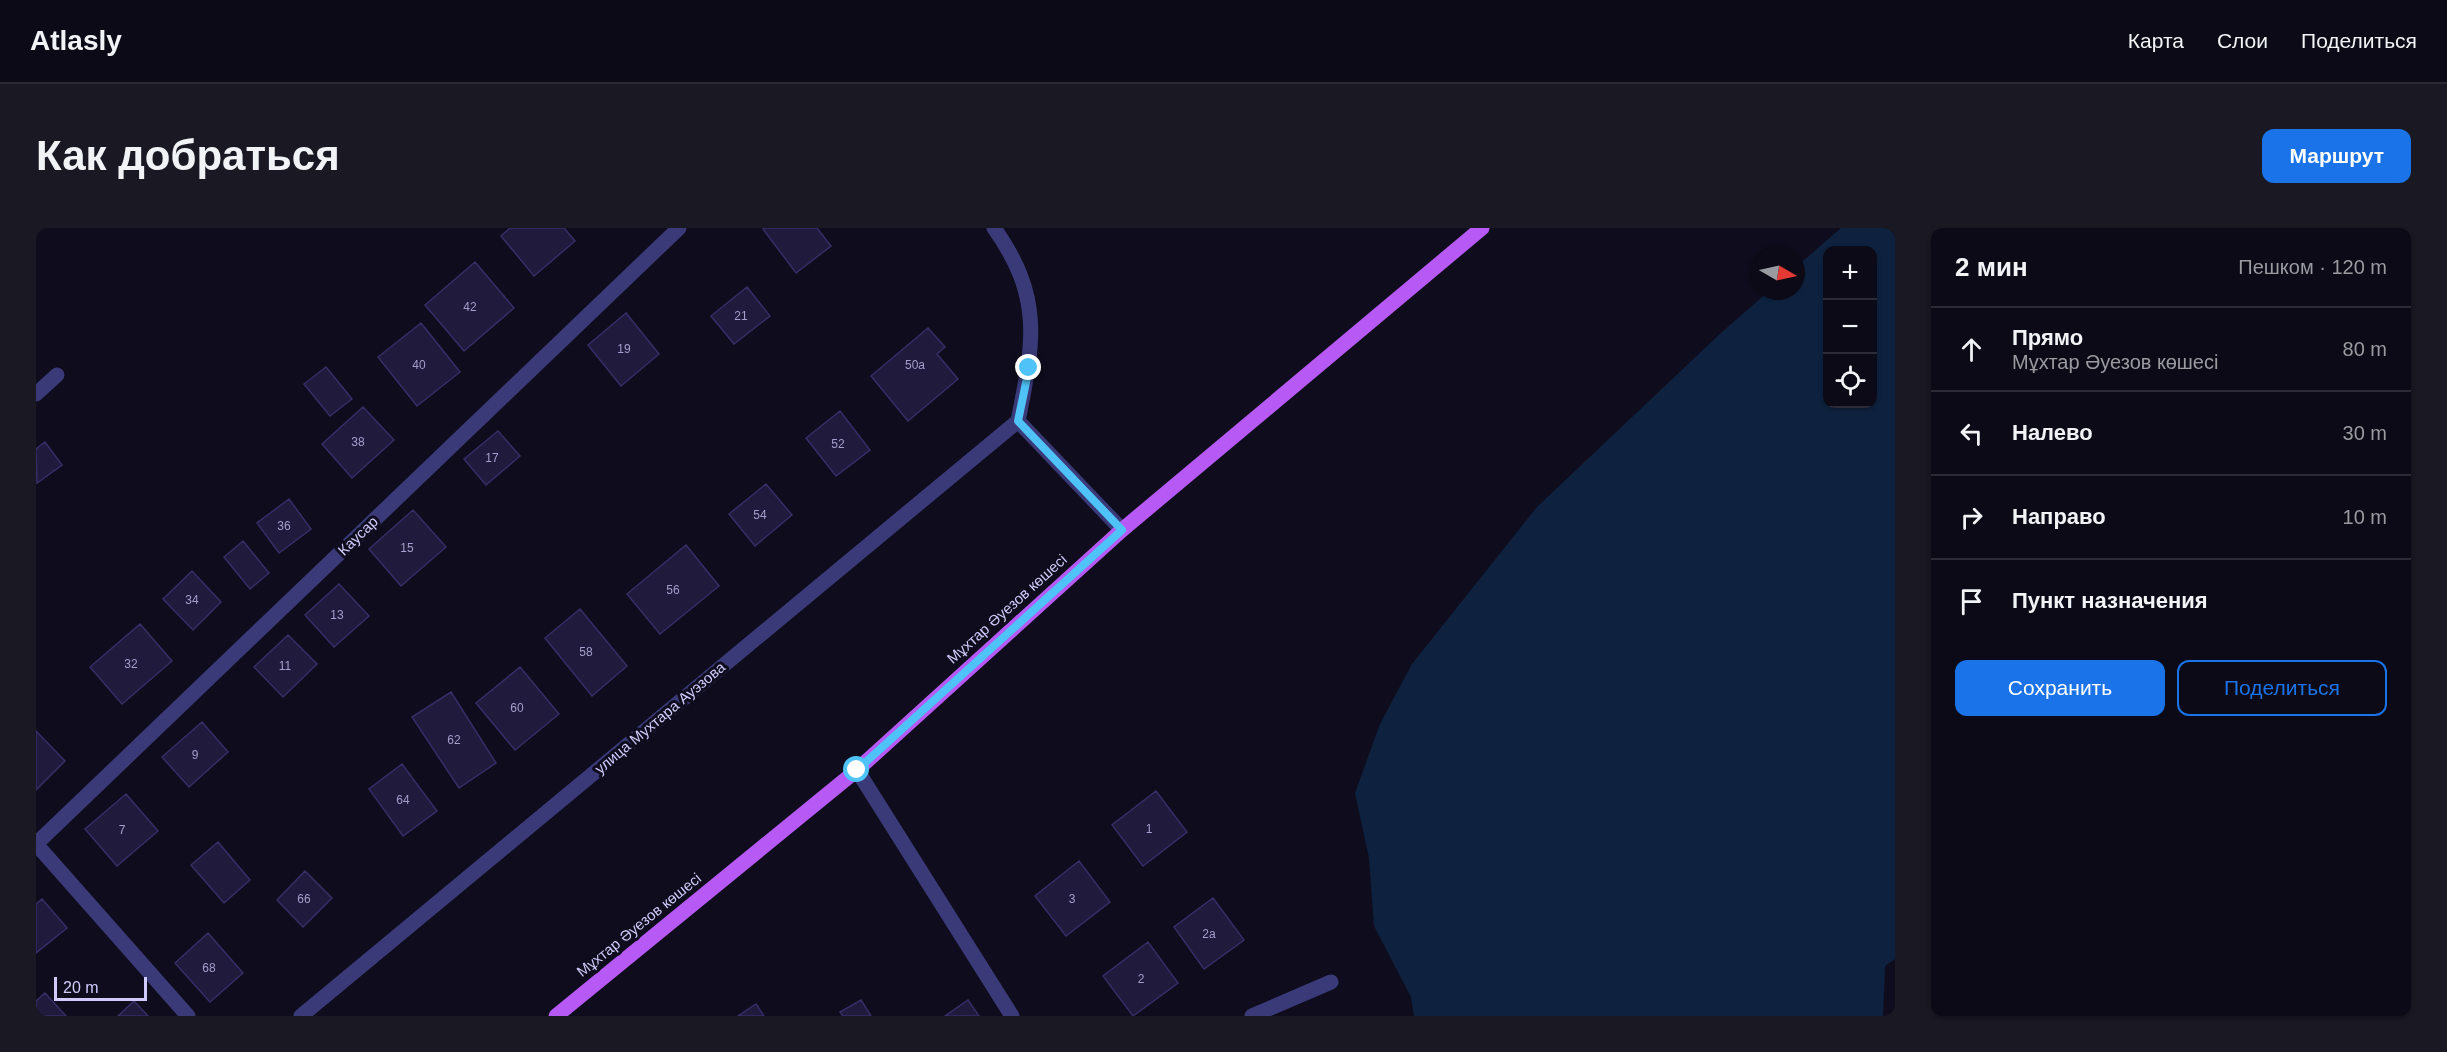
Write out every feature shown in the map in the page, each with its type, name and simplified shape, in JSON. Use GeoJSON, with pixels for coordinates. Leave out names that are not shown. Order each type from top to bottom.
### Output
{"type":"FeatureCollection","features":[{"type":"Feature","properties":{"kind":"main road","name":"Мұхтар Әуезов көшесі"},"geometry":{"type":"LineString","coordinates":[[556,1016],[857,770],[1122,530],[1482,228]]}},
{"type":"Feature","properties":{"kind":"street","name":"Каусар"},"geometry":{"type":"LineString","coordinates":[[36,844],[680,228]]}},
{"type":"Feature","properties":{"kind":"street"},"geometry":{"type":"LineString","coordinates":[[994,228],[1009,249],[1025,283],[1032,321],[1029,368],[1018,421],[1122,530]]}},
{"type":"Feature","properties":{"kind":"street"},"geometry":{"type":"LineString","coordinates":[[36,394],[57,375]]}},
{"type":"Feature","properties":{"kind":"street","name":"улица Мухтара Ауэзова"},"geometry":{"type":"LineString","coordinates":[[301,1016],[1018,421]]}},
{"type":"Feature","properties":{"kind":"street"},"geometry":{"type":"LineString","coordinates":[[857,770],[1012,1016]]}},
{"type":"Feature","properties":{"kind":"street"},"geometry":{"type":"LineString","coordinates":[[36,844],[188,1016]]}},
{"type":"Feature","properties":{"kind":"street"},"geometry":{"type":"LineString","coordinates":[[1252,1016],[1331,982]]}},
{"type":"Feature","properties":{"kind":"water"},"geometry":{"type":"Polygon","coordinates":[[[1841,228],[1895,228],[1895,959],[1885,966],[1883,1016],[1414,1016],[1411,997],[1374,926],[1369,858],[1355,793],[1380,724],[1412,664],[1537,507],[1759,300],[1805,300],[1805,259],[1841,228]]]}},
{"type":"Feature","properties":{"kind":"building"},"geometry":{"type":"Polygon","coordinates":[[[510,228],[564,228],[575,241],[534,276],[501,236],[510,228]]]}},
{"type":"Feature","properties":{"kind":"building"},"geometry":{"type":"Polygon","coordinates":[[[817,228],[831,246],[796,273],[763,229],[817,228]]]}},
{"type":"Feature","properties":{"kind":"building"},"geometry":{"type":"Polygon","coordinates":[[[475,262],[514,308],[464,351],[425,305],[475,262]]]}},
{"type":"Feature","properties":{"kind":"building"},"geometry":{"type":"Polygon","coordinates":[[[747,287],[770,316],[734,344],[711,316],[747,287]]]}},
{"type":"Feature","properties":{"kind":"building"},"geometry":{"type":"Polygon","coordinates":[[[626,313],[659,354],[621,386],[588,345],[626,313]]]}},
{"type":"Feature","properties":{"kind":"building"},"geometry":{"type":"Polygon","coordinates":[[[421,323],[460,372],[417,406],[378,357],[421,323]]]}},
{"type":"Feature","properties":{"kind":"building"},"geometry":{"type":"Polygon","coordinates":[[[928,328],[945,347],[937,354],[958,379],[908,421],[871,376],[928,328]]]}},
{"type":"Feature","properties":{"kind":"building"},"geometry":{"type":"Polygon","coordinates":[[[326,367],[352,399],[330,416],[304,384],[326,367]]]}},
{"type":"Feature","properties":{"kind":"building"},"geometry":{"type":"Polygon","coordinates":[[[363,407],[394,440],[352,478],[322,444],[363,407]]]}},
{"type":"Feature","properties":{"kind":"building"},"geometry":{"type":"Polygon","coordinates":[[[840,411],[870,450],[836,476],[806,438],[840,411]]]}},
{"type":"Feature","properties":{"kind":"building"},"geometry":{"type":"Polygon","coordinates":[[[498,431],[520,456],[486,485],[464,459],[498,431]]]}},
{"type":"Feature","properties":{"kind":"building"},"geometry":{"type":"Polygon","coordinates":[[[45,442],[62,465],[37,483],[36,449],[45,442]]]}},
{"type":"Feature","properties":{"kind":"building"},"geometry":{"type":"Polygon","coordinates":[[[766,484],[792,515],[755,546],[729,514],[766,484]]]}},
{"type":"Feature","properties":{"kind":"building"},"geometry":{"type":"Polygon","coordinates":[[[289,499],[311,529],[279,553],[257,523],[289,499]]]}},
{"type":"Feature","properties":{"kind":"building"},"geometry":{"type":"Polygon","coordinates":[[[413,510],[446,547],[401,586],[369,549],[413,510]]]}},
{"type":"Feature","properties":{"kind":"building"},"geometry":{"type":"Polygon","coordinates":[[[243,541],[269,573],[250,589],[224,557],[243,541]]]}},
{"type":"Feature","properties":{"kind":"building"},"geometry":{"type":"Polygon","coordinates":[[[686,545],[719,586],[660,634],[627,594],[686,545]]]}},
{"type":"Feature","properties":{"kind":"building"},"geometry":{"type":"Polygon","coordinates":[[[192,571],[221,602],[193,630],[163,599],[192,571]]]}},
{"type":"Feature","properties":{"kind":"building"},"geometry":{"type":"Polygon","coordinates":[[[339,584],[369,616],[334,647],[305,615],[339,584]]]}},
{"type":"Feature","properties":{"kind":"building"},"geometry":{"type":"Polygon","coordinates":[[[580,609],[627,666],[592,696],[545,638],[580,609]]]}},
{"type":"Feature","properties":{"kind":"building"},"geometry":{"type":"Polygon","coordinates":[[[140,624],[172,661],[122,704],[90,667],[140,624]]]}},
{"type":"Feature","properties":{"kind":"building"},"geometry":{"type":"Polygon","coordinates":[[[288,635],[317,664],[283,697],[254,667],[288,635]]]}},
{"type":"Feature","properties":{"kind":"building"},"geometry":{"type":"Polygon","coordinates":[[[520,667],[559,714],[515,750],[476,703],[520,667]]]}},
{"type":"Feature","properties":{"kind":"building"},"geometry":{"type":"Polygon","coordinates":[[[451,692],[496,763],[459,788],[412,717],[451,692]]]}},
{"type":"Feature","properties":{"kind":"building"},"geometry":{"type":"Polygon","coordinates":[[[202,722],[228,752],[189,787],[162,757],[202,722]]]}},
{"type":"Feature","properties":{"kind":"building"},"geometry":{"type":"Polygon","coordinates":[[[36,731],[65,761],[36,790],[36,731]]]}},
{"type":"Feature","properties":{"kind":"building"},"geometry":{"type":"Polygon","coordinates":[[[402,764],[437,811],[403,836],[369,789],[402,764]]]}},
{"type":"Feature","properties":{"kind":"building"},"geometry":{"type":"Polygon","coordinates":[[[1156,791],[1187,832],[1143,866],[1112,825],[1156,791]]]}},
{"type":"Feature","properties":{"kind":"building"},"geometry":{"type":"Polygon","coordinates":[[[126,794],[158,831],[117,866],[85,829],[126,794]]]}},
{"type":"Feature","properties":{"kind":"building"},"geometry":{"type":"Polygon","coordinates":[[[218,842],[250,880],[224,903],[191,865],[218,842]]]}},
{"type":"Feature","properties":{"kind":"building"},"geometry":{"type":"Polygon","coordinates":[[[1079,861],[1110,902],[1066,936],[1035,896],[1079,861]]]}},
{"type":"Feature","properties":{"kind":"building"},"geometry":{"type":"Polygon","coordinates":[[[305,871],[332,898],[303,927],[277,900],[305,871]]]}},
{"type":"Feature","properties":{"kind":"building"},"geometry":{"type":"Polygon","coordinates":[[[1213,898],[1244,940],[1204,969],[1174,927],[1213,898]]]}},
{"type":"Feature","properties":{"kind":"building"},"geometry":{"type":"Polygon","coordinates":[[[42,899],[67,928],[36,953],[36,904],[42,899]]]}},
{"type":"Feature","properties":{"kind":"building"},"geometry":{"type":"Polygon","coordinates":[[[208,933],[243,973],[210,1002],[175,963],[208,933]]]}},
{"type":"Feature","properties":{"kind":"building"},"geometry":{"type":"Polygon","coordinates":[[[1148,942],[1178,983],[1133,1016],[1103,976],[1148,942]]]}},
{"type":"Feature","properties":{"kind":"building"},"geometry":{"type":"Polygon","coordinates":[[[45,993],[66,1016],[36,1016],[36,1001],[45,993]]]}},
{"type":"Feature","properties":{"kind":"building"},"geometry":{"type":"Polygon","coordinates":[[[861,1000],[871,1016],[843,1016],[840,1012],[861,1000]]]}},
{"type":"Feature","properties":{"kind":"building"},"geometry":{"type":"Polygon","coordinates":[[[968,1000],[979,1016],[945,1016],[968,1000]]]}},
{"type":"Feature","properties":{"kind":"building"},"geometry":{"type":"Polygon","coordinates":[[[134,1001],[148,1016],[118,1016],[134,1001]]]}},
{"type":"Feature","properties":{"kind":"building"},"geometry":{"type":"Polygon","coordinates":[[[756,1004],[764,1016],[738,1016],[756,1004]]]}},
{"type":"Feature","properties":{"kind":"route"},"geometry":{"type":"LineString","coordinates":[[857,770],[1122,530],[1018,421],[1029,368]]}}]}
